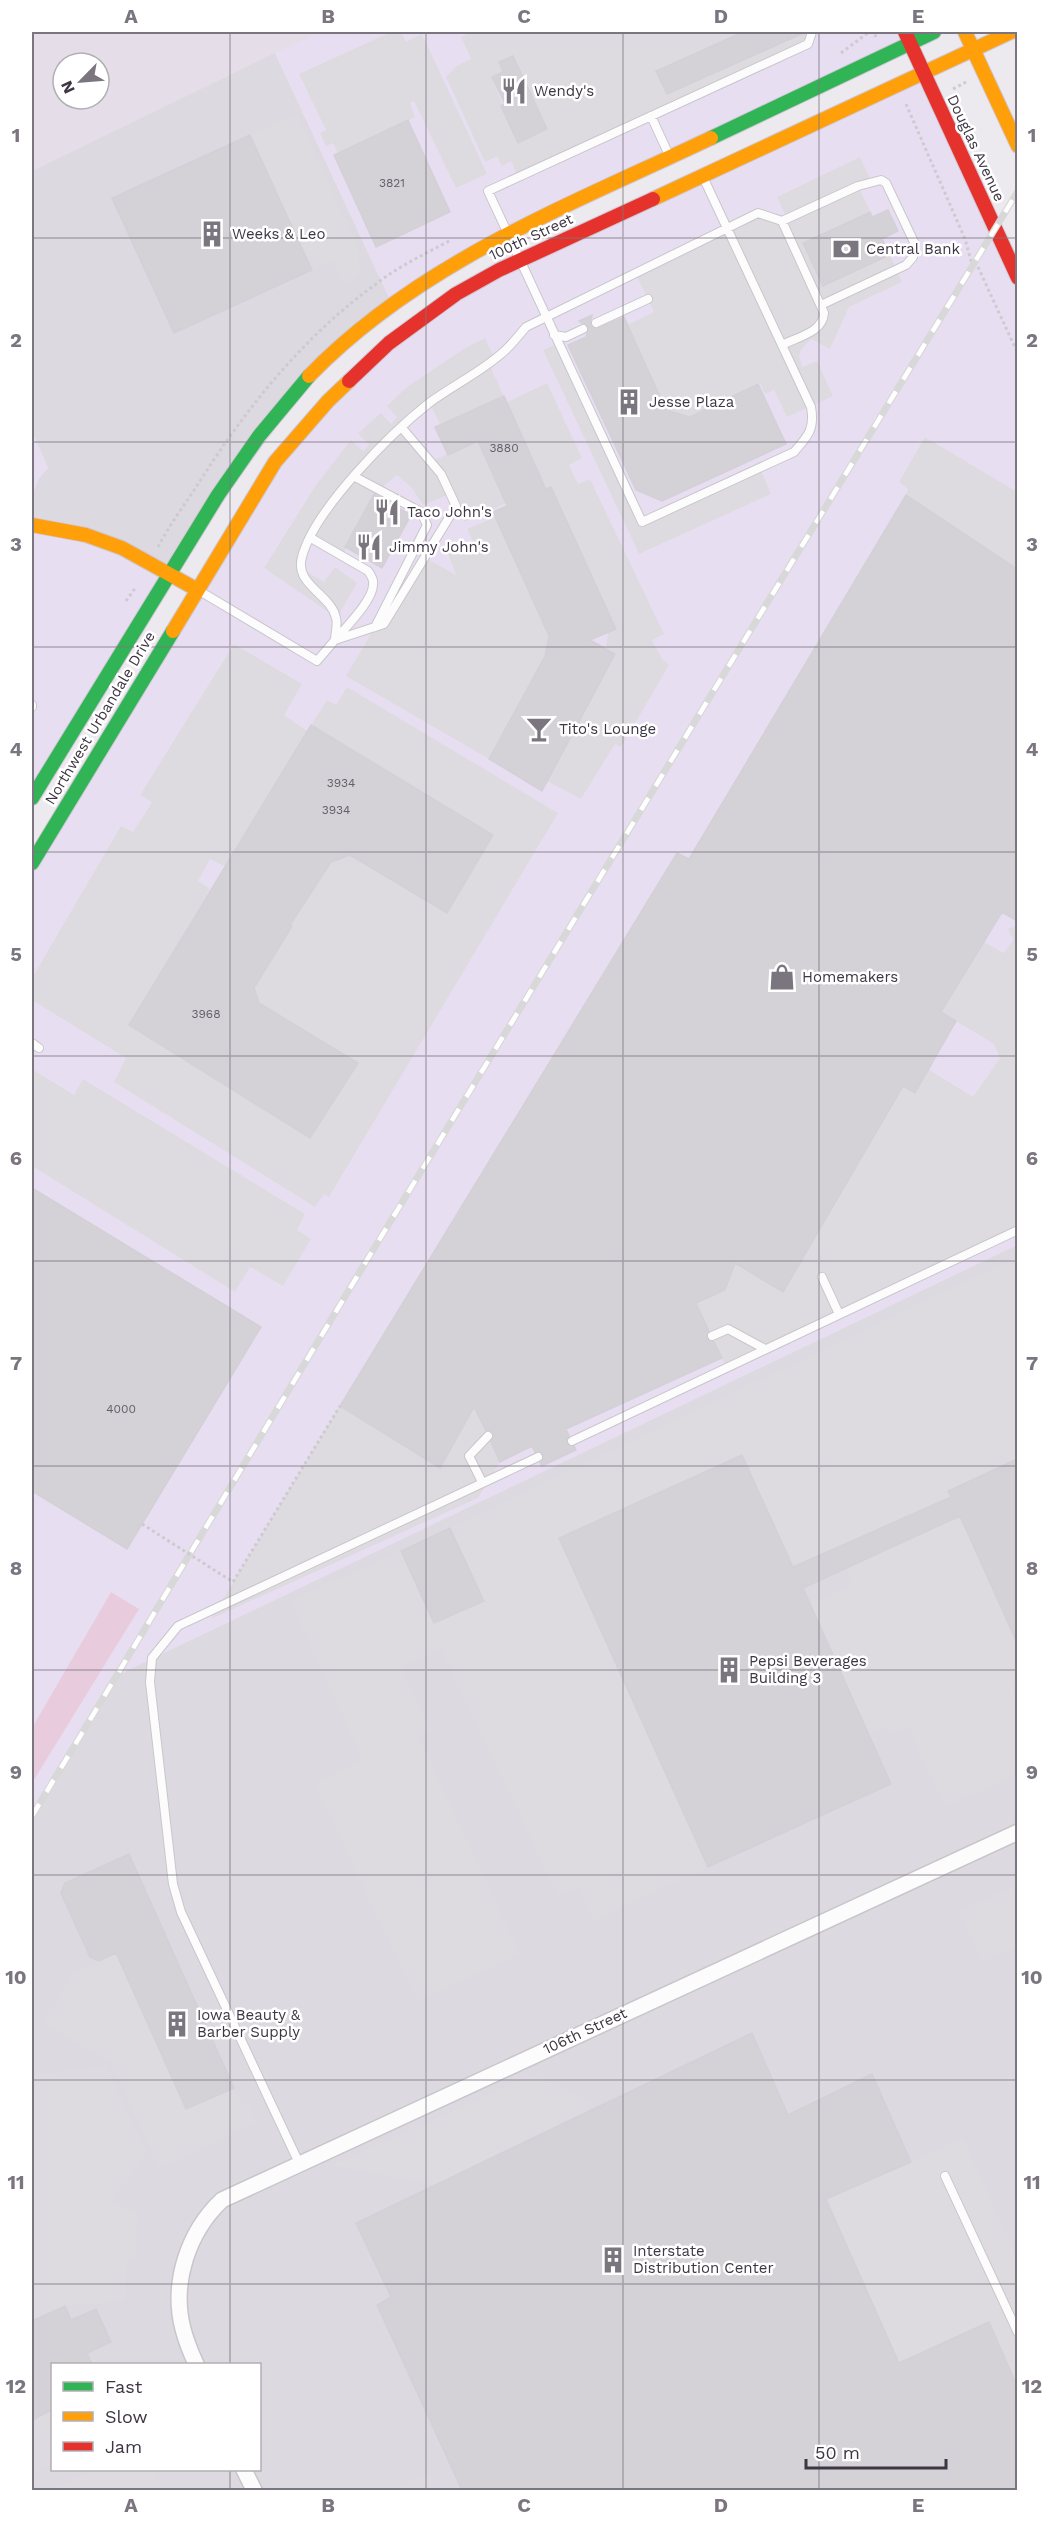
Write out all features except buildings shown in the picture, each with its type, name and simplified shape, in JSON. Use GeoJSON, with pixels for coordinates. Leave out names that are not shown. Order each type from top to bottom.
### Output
{"type":"FeatureCollection","features":[{"type":"Feature","properties":{"kind":"main road","name":"100th Street"},"geometry":{"type":"LineString","coordinates":[[169,573],[230,475],[268,424],[331,353],[391,302],[431,276],[508,235],[670,158],[907,37],[934,32]]}},
{"type":"Feature","properties":{"kind":"main road"},"geometry":{"type":"LineString","coordinates":[[965,32],[1017,146]]}},
{"type":"Feature","properties":{"kind":"main road","name":"100th Street"},"geometry":{"type":"LineString","coordinates":[[196,589],[275,462],[334,394],[389,343],[456,294],[520,260],[1011,32]]}},
{"type":"Feature","properties":{"kind":"main road","name":"Douglas Avenue"},"geometry":{"type":"LineString","coordinates":[[907,37],[1017,278]]}},
{"type":"Feature","properties":{"kind":"main road"},"geometry":{"type":"LineString","coordinates":[[32,525],[86,535],[122,548],[196,589]]}},
{"type":"Feature","properties":{"kind":"main road","name":"Northwest Urbandale Drive"},"geometry":{"type":"LineString","coordinates":[[32,798],[169,573]]}},
{"type":"Feature","properties":{"kind":"main road","name":"Northwest Urbandale Drive"},"geometry":{"type":"LineString","coordinates":[[32,863],[196,589]]}},
{"type":"Feature","properties":{"kind":"street","name":"106th Street"},"geometry":{"type":"LineString","coordinates":[[196,2363],[182,2328],[180,2297],[183,2264],[194,2236],[208,2213],[222,2200],[1017,1832]]}},
{"type":"Feature","properties":{"kind":"street"},"geometry":{"type":"LineString","coordinates":[[245,2471],[254,2490]]}},
{"type":"Feature","properties":{"kind":"lane"},"geometry":{"type":"LineString","coordinates":[[702,176],[811,407],[814,421],[804,440],[794,452],[642,522],[488,191],[808,44],[812,32]]}},
{"type":"Feature","properties":{"kind":"lane"},"geometry":{"type":"LineString","coordinates":[[651,116],[670,158]]}},
{"type":"Feature","properties":{"kind":"lane"},"geometry":{"type":"LineString","coordinates":[[335,640],[337,618],[331,607],[304,578],[301,568],[302,557],[311,538],[339,493],[402,428],[430,403],[503,353],[526,327],[758,213],[782,221],[858,186],[881,180],[886,183],[914,243],[913,257],[906,265],[821,305]]}},
{"type":"Feature","properties":{"kind":"lane"},"geometry":{"type":"LineString","coordinates":[[782,221],[824,313],[824,321],[819,327],[782,345]]}},
{"type":"Feature","properties":{"kind":"lane"},"geometry":{"type":"LineString","coordinates":[[596,323],[648,299]]}},
{"type":"Feature","properties":{"kind":"lane"},"geometry":{"type":"LineString","coordinates":[[554,335],[566,338],[583,329]]}},
{"type":"Feature","properties":{"kind":"lane"},"geometry":{"type":"LineString","coordinates":[[335,640],[384,624],[456,506],[441,474],[402,428]]}},
{"type":"Feature","properties":{"kind":"lane"},"geometry":{"type":"LineString","coordinates":[[355,477],[421,512],[427,525],[375,627]]}},
{"type":"Feature","properties":{"kind":"lane"},"geometry":{"type":"LineString","coordinates":[[196,589],[317,661],[365,603],[374,585],[368,571],[311,538]]}},
{"type":"Feature","properties":{"kind":"lane"},"geometry":{"type":"LineString","coordinates":[[572,1441],[1017,1230]]}},
{"type":"Feature","properties":{"kind":"lane"},"geometry":{"type":"LineString","coordinates":[[822,1277],[839,1314]]}},
{"type":"Feature","properties":{"kind":"lane"},"geometry":{"type":"LineString","coordinates":[[712,1336],[728,1329],[765,1349]]}},
{"type":"Feature","properties":{"kind":"lane"},"geometry":{"type":"LineString","coordinates":[[482,1482],[469,1456],[488,1436]]}},
{"type":"Feature","properties":{"kind":"lane"},"geometry":{"type":"LineString","coordinates":[[299,2163],[181,1912],[173,1884],[150,1682],[153,1658],[178,1626],[538,1457]]}},
{"type":"Feature","properties":{"kind":"lane"},"geometry":{"type":"LineString","coordinates":[[945,2176],[1017,2333]]}},
{"type":"Feature","properties":{"kind":"path"},"geometry":{"type":"LineString","coordinates":[[868,32],[874,33]]}},
{"type":"Feature","properties":{"kind":"path"},"geometry":{"type":"LineString","coordinates":[[984,72],[910,114],[965,239],[972,264],[978,267],[1017,354]]}},
{"type":"Feature","properties":{"kind":"path"},"geometry":{"type":"LineString","coordinates":[[142,1524],[233,1582],[340,1406]]}},
{"type":"Feature","properties":{"kind":"shaded area"},"geometry":{"type":"Polygon","coordinates":[[[32,32],[322,32],[32,171],[32,32]]]}},
{"type":"Feature","properties":{"kind":"shaded area"},"geometry":{"type":"Polygon","coordinates":[[[322,32],[905,32],[910,43],[391,302],[275,53],[322,32]]]}},
{"type":"Feature","properties":{"kind":"shaded area"},"geometry":{"type":"Polygon","coordinates":[[[391,32],[401,32],[406,42],[422,34],[487,174],[456,188],[414,101],[410,103],[415,117],[338,153],[333,143],[326,146],[320,133],[326,130],[299,74],[391,32]]]}},
{"type":"Feature","properties":{"kind":"shaded area"},"geometry":{"type":"Polygon","coordinates":[[[466,32],[743,32],[657,70],[667,94],[803,32],[812,32],[808,44],[518,177],[511,161],[502,166],[497,156],[485,162],[446,77],[455,67],[471,59],[461,37],[467,34],[466,32]],[[513,56],[499,62],[503,72],[492,78],[518,143],[547,129],[513,56]]]}},
{"type":"Feature","properties":{"kind":"shaded area"},"geometry":{"type":"Polygon","coordinates":[[[275,53],[391,302],[331,353],[169,573],[32,525],[34,491],[39,478],[48,468],[32,432],[32,171],[275,53]]]}},
{"type":"Feature","properties":{"kind":"shaded area"},"geometry":{"type":"Polygon","coordinates":[[[924,74],[1017,278],[1017,1245],[117,1676],[32,1816],[32,863],[275,462],[427,314],[924,74]]]}},
{"type":"Feature","properties":{"kind":"shaded area"},"geometry":{"type":"Polygon","coordinates":[[[297,114],[357,245],[359,276],[343,285],[332,260],[312,270],[250,135],[297,114]]]}},
{"type":"Feature","properties":{"kind":"shaded area"},"geometry":{"type":"Polygon","coordinates":[[[860,157],[871,181],[858,186],[870,211],[803,243],[823,286],[890,255],[902,282],[849,307],[830,349],[811,339],[801,350],[799,356],[802,367],[817,361],[833,396],[787,417],[774,390],[765,394],[760,383],[690,417],[666,410],[627,325],[654,312],[635,273],[758,213],[787,219],[777,197],[860,157]]]}},
{"type":"Feature","properties":{"kind":"shaded area"},"geometry":{"type":"Polygon","coordinates":[[[485,338],[495,359],[489,364],[504,396],[440,424],[430,404],[402,428],[431,461],[478,441],[506,503],[464,522],[450,494],[423,505],[411,487],[397,475],[374,494],[342,556],[311,538],[301,568],[324,582],[335,567],[357,583],[337,618],[264,568],[316,485],[351,440],[363,451],[369,445],[358,433],[381,413],[391,424],[397,417],[387,406],[407,387],[462,350],[485,338]]]}},
{"type":"Feature","properties":{"kind":"shaded area"},"geometry":{"type":"Polygon","coordinates":[[[558,343],[642,522],[760,468],[771,494],[639,554],[543,350],[558,343]]]}},
{"type":"Feature","properties":{"kind":"shaded area"},"geometry":{"type":"Polygon","coordinates":[[[547,383],[582,458],[569,465],[578,484],[590,479],[664,634],[652,640],[662,659],[669,665],[621,747],[615,744],[581,799],[547,781],[615,654],[606,649],[608,632],[616,628],[551,488],[547,489],[507,402],[547,383]]]}},
{"type":"Feature","properties":{"kind":"shaded area"},"geometry":{"type":"Polygon","coordinates":[[[32,432],[48,468],[39,478],[32,503],[32,432]]]}},
{"type":"Feature","properties":{"kind":"shaded area"},"geometry":{"type":"Polygon","coordinates":[[[925,437],[1017,492],[1017,569],[906,495],[908,489],[899,482],[925,437]]]}},
{"type":"Feature","properties":{"kind":"shaded area"},"geometry":{"type":"Polygon","coordinates":[[[495,517],[549,636],[545,656],[489,759],[346,676],[375,627],[384,624],[424,557],[456,575],[448,554],[473,542],[467,529],[495,517]]]}},
{"type":"Feature","properties":{"kind":"shaded area"},"geometry":{"type":"Polygon","coordinates":[[[32,525],[169,573],[32,798],[32,525]]]}},
{"type":"Feature","properties":{"kind":"shaded area"},"geometry":{"type":"Polygon","coordinates":[[[234,644],[302,684],[284,715],[307,731],[226,867],[210,859],[198,881],[210,889],[129,1025],[310,1138],[358,1063],[259,1003],[254,988],[294,918],[331,862],[350,855],[447,913],[493,835],[311,725],[327,700],[336,705],[347,687],[558,813],[329,1197],[324,1194],[315,1207],[114,1082],[126,1058],[32,1000],[32,978],[121,826],[133,832],[152,802],[140,795],[234,644]]]}},
{"type":"Feature","properties":{"kind":"shaded area"},"geometry":{"type":"Polygon","coordinates":[[[1017,925],[1017,1230],[726,1367],[696,1303],[725,1290],[735,1263],[783,1291],[903,1086],[915,1093],[928,1069],[973,1097],[1000,1058],[994,1044],[941,1012],[984,942],[1004,953],[1013,940],[1008,929],[1017,925]]]}},
{"type":"Feature","properties":{"kind":"shaded area"},"geometry":{"type":"Polygon","coordinates":[[[32,1069],[74,1095],[83,1079],[305,1214],[297,1230],[311,1239],[283,1286],[250,1267],[235,1292],[32,1166],[32,1069]]]}},
{"type":"Feature","properties":{"kind":"shaded area"},"geometry":{"type":"Polygon","coordinates":[[[1017,1245],[1017,2490],[32,2490],[32,1816],[116,1676],[1017,1245]]]}},
{"type":"Feature","properties":{"kind":"shaded area"},"geometry":{"type":"Polygon","coordinates":[[[1017,1257],[1017,1459],[948,1491],[951,1497],[793,1567],[742,1455],[559,1538],[708,1867],[593,1920],[578,1887],[558,1895],[441,1649],[401,1667],[431,1730],[418,1736],[520,1954],[417,2001],[315,1783],[363,1760],[290,1601],[401,1551],[434,1623],[483,1601],[450,1528],[1017,1257]]]}},
{"type":"Feature","properties":{"kind":"shaded area"},"geometry":{"type":"Polygon","coordinates":[[[340,1406],[440,1468],[474,1407],[500,1462],[478,1498],[211,1619],[340,1406]]]}},
{"type":"Feature","properties":{"kind":"shaded area"},"geometry":{"type":"Polygon","coordinates":[[[960,1516],[1017,1643],[1017,1680],[1010,1684],[1017,1701],[1017,1774],[945,1807],[908,1727],[891,1735],[887,1727],[869,1735],[810,1604],[853,1585],[846,1568],[960,1516]]]}},
{"type":"Feature","properties":{"kind":"shaded area"},"geometry":{"type":"Polygon","coordinates":[[[111,1592],[139,1609],[32,1783],[32,1728],[111,1592]]]}},
{"type":"Feature","properties":{"kind":"shaded area"},"geometry":{"type":"Polygon","coordinates":[[[1017,1885],[1017,1946],[982,1962],[959,1911],[1017,1885]]]}},
{"type":"Feature","properties":{"kind":"shaded area"},"geometry":{"type":"Polygon","coordinates":[[[116,1953],[186,2109],[234,2088],[243,2106],[248,2104],[256,2123],[159,2168],[112,2064],[44,2022],[73,1972],[116,1953]]]}},
{"type":"Feature","properties":{"kind":"shaded area"},"geometry":{"type":"Polygon","coordinates":[[[105,2065],[147,2152],[112,2201],[138,2213],[135,2259],[126,2259],[126,2301],[65,2306],[32,2321],[32,2076],[105,2065]]]}},
{"type":"Feature","properties":{"kind":"shaded area"},"geometry":{"type":"Polygon","coordinates":[[[533,2075],[597,2104],[434,2185],[333,2165],[533,2075]]]}},
{"type":"Feature","properties":{"kind":"shaded area"},"geometry":{"type":"Polygon","coordinates":[[[963,2138],[1017,2259],[1017,2386],[989,2322],[899,2363],[826,2199],[963,2138]]]}},
{"type":"Feature","properties":{"kind":"shaded area"},"geometry":{"type":"Polygon","coordinates":[[[51,2410],[51,2464],[32,2474],[32,2420],[51,2410]]]}},
{"type":"Feature","properties":{"kind":"shaded area"},"geometry":{"type":"Polygon","coordinates":[[[94,2471],[152,2471],[162,2490],[49,2490],[94,2471]]]}},
{"type":"Feature","properties":{"kind":"shaded area"},"geometry":{"type":"Polygon","coordinates":[[[429,2474],[436,2490],[392,2490],[429,2474]]]}},
{"type":"Feature","properties":{"kind":"railway"},"geometry":{"type":"LineString","coordinates":[[32,1816],[370,1255],[1018,191]]}},
{"type":"Feature","properties":{"kind":"traffic: fast"},"geometry":{"type":"LineString","coordinates":[[711,138],[934,32]]}},
{"type":"Feature","properties":{"kind":"traffic: fast"},"geometry":{"type":"LineString","coordinates":[[32,798],[218,495],[259,436],[309,376]]}},
{"type":"Feature","properties":{"kind":"traffic: fast"},"geometry":{"type":"LineString","coordinates":[[32,863],[173,631]]}},
{"type":"Feature","properties":{"kind":"traffic: slow"},"geometry":{"type":"LineString","coordinates":[[965,32],[1018,146]]}},
{"type":"Feature","properties":{"kind":"traffic: slow"},"geometry":{"type":"LineString","coordinates":[[653,199],[1011,32]]}},
{"type":"Feature","properties":{"kind":"traffic: slow"},"geometry":{"type":"LineString","coordinates":[[309,376],[352,336],[398,300],[447,268],[498,239],[711,138]]}},
{"type":"Feature","properties":{"kind":"traffic: slow"},"geometry":{"type":"LineString","coordinates":[[173,631],[275,462],[328,401],[349,381]]}},
{"type":"Feature","properties":{"kind":"traffic: slow"},"geometry":{"type":"LineString","coordinates":[[32,525],[86,535],[122,548],[196,589]]}},
{"type":"Feature","properties":{"kind":"traffic: jam"},"geometry":{"type":"LineString","coordinates":[[905,32],[1018,278]]}},
{"type":"Feature","properties":{"kind":"traffic: jam"},"geometry":{"type":"LineString","coordinates":[[349,381],[389,343],[456,294],[499,270],[653,199]]}},
{"type":"Feature","properties":{"kind":"place","name":"Wendy's"},"geometry":{"type":"Point","coordinates":[514,91]}},
{"type":"Feature","properties":{"kind":"place","name":"Weeks & Leo"},"geometry":{"type":"Point","coordinates":[212,234]}},
{"type":"Feature","properties":{"kind":"place","name":"Central Bank"},"geometry":{"type":"Point","coordinates":[846,249]}},
{"type":"Feature","properties":{"kind":"place","name":"Jesse Plaza"},"geometry":{"type":"Point","coordinates":[629,402]}},
{"type":"Feature","properties":{"kind":"place","name":"Taco John's"},"geometry":{"type":"Point","coordinates":[387,512]}},
{"type":"Feature","properties":{"kind":"place","name":"Jimmy John's"},"geometry":{"type":"Point","coordinates":[369,547]}},
{"type":"Feature","properties":{"kind":"place","name":"Tito's Lounge"},"geometry":{"type":"Point","coordinates":[539,729]}},
{"type":"Feature","properties":{"kind":"place","name":"Homemakers"},"geometry":{"type":"Point","coordinates":[782,977]}},
{"type":"Feature","properties":{"kind":"place","name":"Pepsi Beverages Building 3"},"geometry":{"type":"Point","coordinates":[729,1670]}},
{"type":"Feature","properties":{"kind":"place","name":"Iowa Beauty & Barber Supply"},"geometry":{"type":"Point","coordinates":[177,2024]}},
{"type":"Feature","properties":{"kind":"place","name":"Interstate Distribution Center"},"geometry":{"type":"Point","coordinates":[613,2260]}}]}
